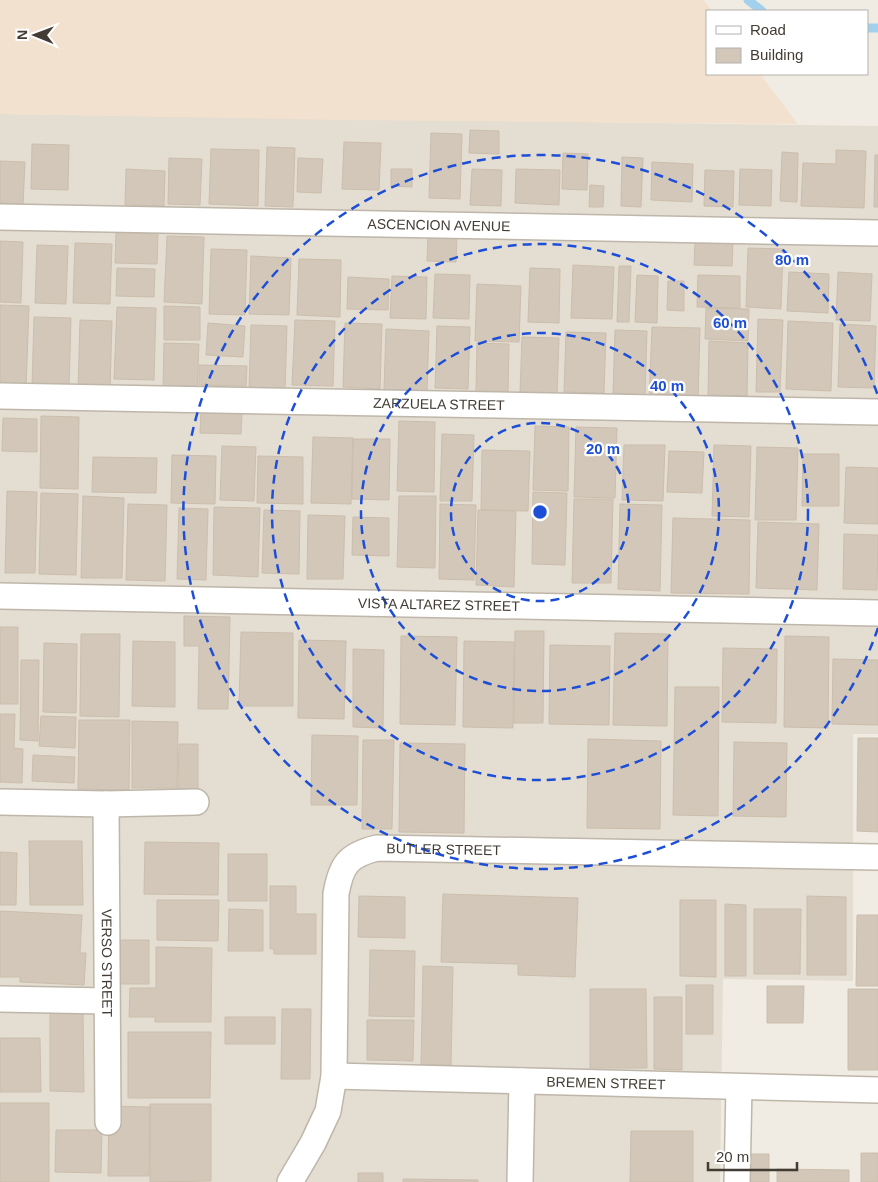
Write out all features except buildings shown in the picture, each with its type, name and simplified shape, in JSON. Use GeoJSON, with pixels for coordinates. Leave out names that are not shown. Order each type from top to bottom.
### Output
{"type":"FeatureCollection","features":[{"type":"Feature","properties":{"kind":"street","name":"ASCENCION AVENUE"},"geometry":{"type":"LineString","coordinates":[[0,217],[878,233]]}},
{"type":"Feature","properties":{"kind":"street","name":"ZARZUELA STREET"},"geometry":{"type":"LineString","coordinates":[[0,396],[878,412]]}},
{"type":"Feature","properties":{"kind":"street","name":"VISTA ALTAREZ STREET"},"geometry":{"type":"LineString","coordinates":[[0,596],[878,613]]}},
{"type":"Feature","properties":{"kind":"street"},"geometry":{"type":"LineString","coordinates":[[0,802],[106,804],[196,802]]}},
{"type":"Feature","properties":{"kind":"street","name":"VERSO STREET"},"geometry":{"type":"LineString","coordinates":[[106,804],[108,1122]]}},
{"type":"Feature","properties":{"kind":"street","name":"BUTLER STREET"},"geometry":{"type":"LineString","coordinates":[[290,1182],[313,1143],[328,1111],[334,1076],[336,894],[339,875],[349,859],[362,852],[377,848],[878,857]]}},
{"type":"Feature","properties":{"kind":"street"},"geometry":{"type":"LineString","coordinates":[[0,999],[106,1001]]}},
{"type":"Feature","properties":{"kind":"street","name":"BREMEN STREET"},"geometry":{"type":"LineString","coordinates":[[334,1076],[878,1090]]}},
{"type":"Feature","properties":{"kind":"street"},"geometry":{"type":"LineString","coordinates":[[520,1182],[522,1081]]}},
{"type":"Feature","properties":{"kind":"street"},"geometry":{"type":"LineString","coordinates":[[737,1182],[738,1087]]}},
{"type":"Feature","properties":{"kind":"shaded area"},"geometry":{"type":"Polygon","coordinates":[[[0,0],[704,0],[711,10],[706,10],[706,75],[761,75],[798,124],[340,120],[0,114],[0,0]]]}},
{"type":"Feature","properties":{"kind":"shaded area"},"geometry":{"type":"Polygon","coordinates":[[[0,114],[878,126],[878,734],[853,734],[853,981],[723,979],[720,1182],[0,1182],[0,114]]]}},
{"type":"Feature","properties":{"kind":"waterway"},"geometry":{"type":"LineString","coordinates":[[748,0],[761,10]]}},
{"type":"Feature","properties":{"kind":"waterway"},"geometry":{"type":"LineString","coordinates":[[868,28],[878,28]]}}]}
